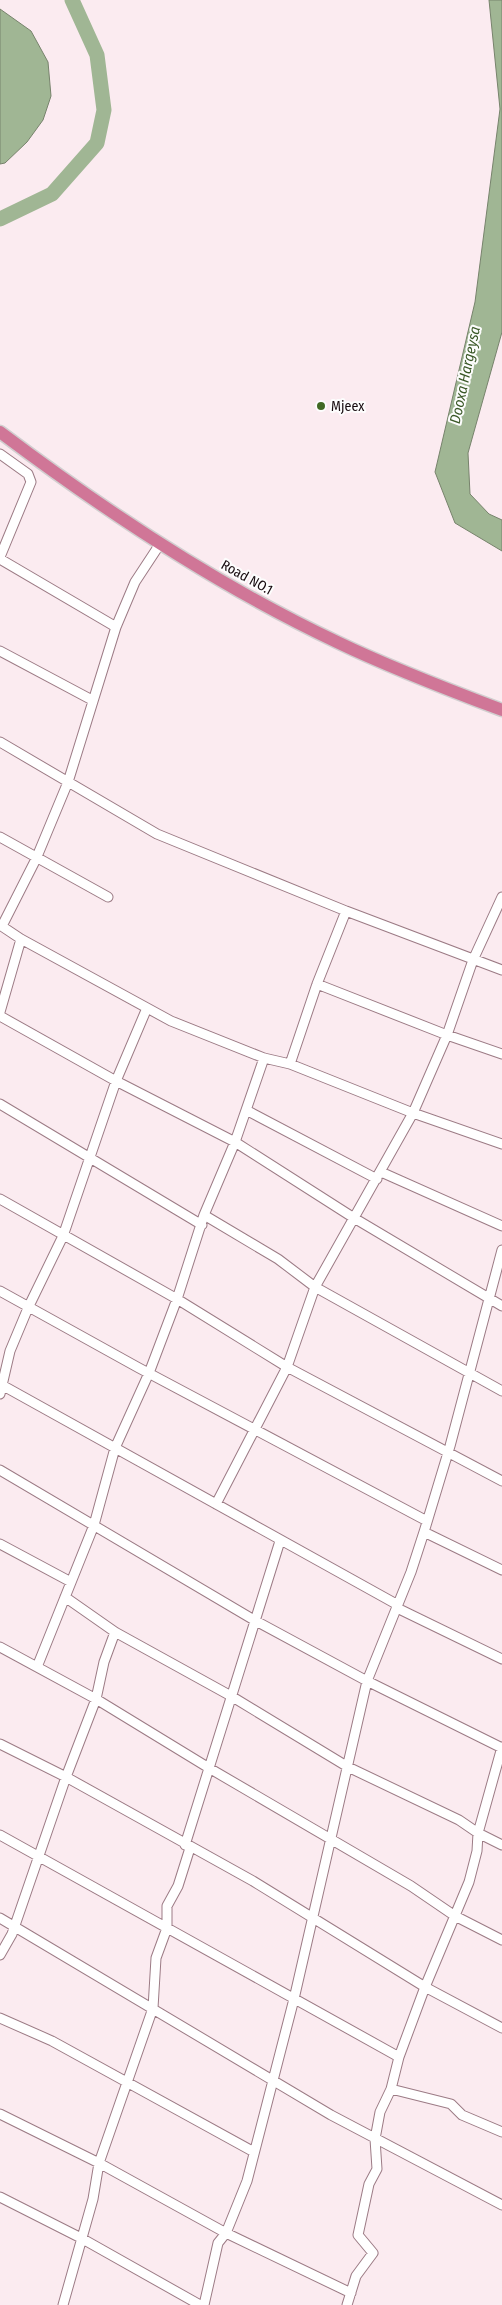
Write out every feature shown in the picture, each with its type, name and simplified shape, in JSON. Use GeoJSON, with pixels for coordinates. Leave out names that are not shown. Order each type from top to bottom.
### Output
{"type":"FeatureCollection","features":[{"type":"Feature","properties":{"kind":"highway","name":"Road NO.1"},"geometry":{"type":"LineString","coordinates":[[2,435],[160,544],[235,589],[336,642],[433,684],[502,710]]}},
{"type":"Feature","properties":{"kind":"street"},"geometry":{"type":"LineString","coordinates":[[0,454],[28,474],[31,482],[0,558],[116,627]]}},
{"type":"Feature","properties":{"kind":"street"},"geometry":{"type":"LineString","coordinates":[[160,544],[135,582],[116,627],[68,782],[36,859],[1,926],[21,939],[171,1021],[264,1058],[290,1064],[413,1113],[502,1144]]}},
{"type":"Feature","properties":{"kind":"street"},"geometry":{"type":"LineString","coordinates":[[0,651],[92,700]]}},
{"type":"Feature","properties":{"kind":"street"},"geometry":{"type":"LineString","coordinates":[[0,742],[157,834],[346,911],[502,970]]}},
{"type":"Feature","properties":{"kind":"street"},"geometry":{"type":"LineString","coordinates":[[0,837],[36,859],[108,897]]}},
{"type":"Feature","properties":{"kind":"street"},"geometry":{"type":"LineString","coordinates":[[216,1504],[287,1367],[315,1287],[413,1113],[447,1035],[473,960],[502,897]]}},
{"type":"Feature","properties":{"kind":"street"},"geometry":{"type":"LineString","coordinates":[[290,1064],[317,984],[346,911]]}},
{"type":"Feature","properties":{"kind":"street"},"geometry":{"type":"LineString","coordinates":[[21,939],[0,1014],[116,1081],[235,1142],[354,1218],[502,1306]]}},
{"type":"Feature","properties":{"kind":"street"},"geometry":{"type":"LineString","coordinates":[[317,984],[447,1035],[502,1054]]}},
{"type":"Feature","properties":{"kind":"street"},"geometry":{"type":"LineString","coordinates":[[147,1008],[116,1081],[88,1158],[63,1236],[28,1308],[10,1351],[1,1388],[115,1448],[398,1606],[502,1659]]}},
{"type":"Feature","properties":{"kind":"street"},"geometry":{"type":"LineString","coordinates":[[37,1667],[94,1525],[115,1448],[149,1373],[177,1299],[204,1215],[235,1142],[264,1058]]}},
{"type":"Feature","properties":{"kind":"street"},"geometry":{"type":"LineString","coordinates":[[0,1104],[202,1225]]}},
{"type":"Feature","properties":{"kind":"street"},"geometry":{"type":"LineString","coordinates":[[246,1110],[379,1176],[502,1226]]}},
{"type":"Feature","properties":{"kind":"street"},"geometry":{"type":"LineString","coordinates":[[0,1199],[177,1299],[287,1367],[502,1481]]}},
{"type":"Feature","properties":{"kind":"street"},"geometry":{"type":"LineString","coordinates":[[204,1215],[278,1259],[315,1287],[502,1392]]}},
{"type":"Feature","properties":{"kind":"street"},"geometry":{"type":"LineString","coordinates":[[0,2197],[81,2238],[202,2305],[218,2243],[226,2233],[247,2181],[294,1999],[332,1840],[367,1680],[398,1606],[424,1532],[448,1453],[502,1250]]}},
{"type":"Feature","properties":{"kind":"street"},"geometry":{"type":"LineString","coordinates":[[0,1291],[28,1308],[427,1521]]}},
{"type":"Feature","properties":{"kind":"street"},"geometry":{"type":"LineString","coordinates":[[0,1470],[254,1620],[367,1680],[502,1747],[478,1833],[477,1851],[469,1882],[425,1987],[399,2057],[391,2089],[380,2112],[375,2139],[377,2168],[369,2184],[358,2235],[373,2253],[356,2276],[347,2305]]}},
{"type":"Feature","properties":{"kind":"street"},"geometry":{"type":"LineString","coordinates":[[424,1532],[502,1570]]}},
{"type":"Feature","properties":{"kind":"street"},"geometry":{"type":"LineString","coordinates":[[63,2305],[93,2199],[99,2163],[153,2008],[156,1958],[167,1928],[167,1906],[178,1886],[209,1768],[280,1541]]}},
{"type":"Feature","properties":{"kind":"street"},"geometry":{"type":"LineString","coordinates":[[0,1544],[71,1582]]}},
{"type":"Feature","properties":{"kind":"street"},"geometry":{"type":"LineString","coordinates":[[65,1597],[115,1632],[232,1696],[348,1767],[458,1820],[502,1845]]}},
{"type":"Feature","properties":{"kind":"street"},"geometry":{"type":"LineString","coordinates":[[0,1955],[14,1925],[66,1777],[96,1699],[104,1662],[115,1632]]}},
{"type":"Feature","properties":{"kind":"street"},"geometry":{"type":"LineString","coordinates":[[0,1647],[96,1699],[209,1768],[411,1886],[455,1916],[502,1940]]}},
{"type":"Feature","properties":{"kind":"street"},"geometry":{"type":"LineString","coordinates":[[0,1744],[66,1777],[253,1881],[425,1987],[502,2028]]}},
{"type":"Feature","properties":{"kind":"street"},"geometry":{"type":"LineString","coordinates":[[0,1835],[399,2057]]}},
{"type":"Feature","properties":{"kind":"street"},"geometry":{"type":"LineString","coordinates":[[0,1918],[375,2139],[502,2205]]}},
{"type":"Feature","properties":{"kind":"street"},"geometry":{"type":"LineString","coordinates":[[0,2018],[52,2041],[254,2152]]}},
{"type":"Feature","properties":{"kind":"street"},"geometry":{"type":"LineString","coordinates":[[391,2089],[451,2104],[462,2115],[502,2132]]}},
{"type":"Feature","properties":{"kind":"street"},"geometry":{"type":"LineString","coordinates":[[0,2114],[99,2163],[226,2233],[351,2293]]}},
{"type":"Feature","properties":{"kind":"water","name":"Dooxa Hargeysa"},"geometry":{"type":"Polygon","coordinates":[[[489,0],[502,0],[502,332],[468,453],[470,494],[489,514],[502,520],[502,551],[455,523],[435,472],[475,302],[500,109],[489,0]]]}},
{"type":"Feature","properties":{"kind":"water"},"geometry":{"type":"Polygon","coordinates":[[[0,9],[31,31],[48,62],[51,96],[43,120],[27,142],[5,163],[0,164],[0,9]]]}},
{"type":"Feature","properties":{"kind":"waterway"},"geometry":{"type":"LineString","coordinates":[[0,219],[52,194],[97,143],[104,110],[97,55],[72,0]]}},
{"type":"Feature","properties":{"kind":"place","name":"Mjeex"},"geometry":{"type":"Point","coordinates":[321,406]}}]}
